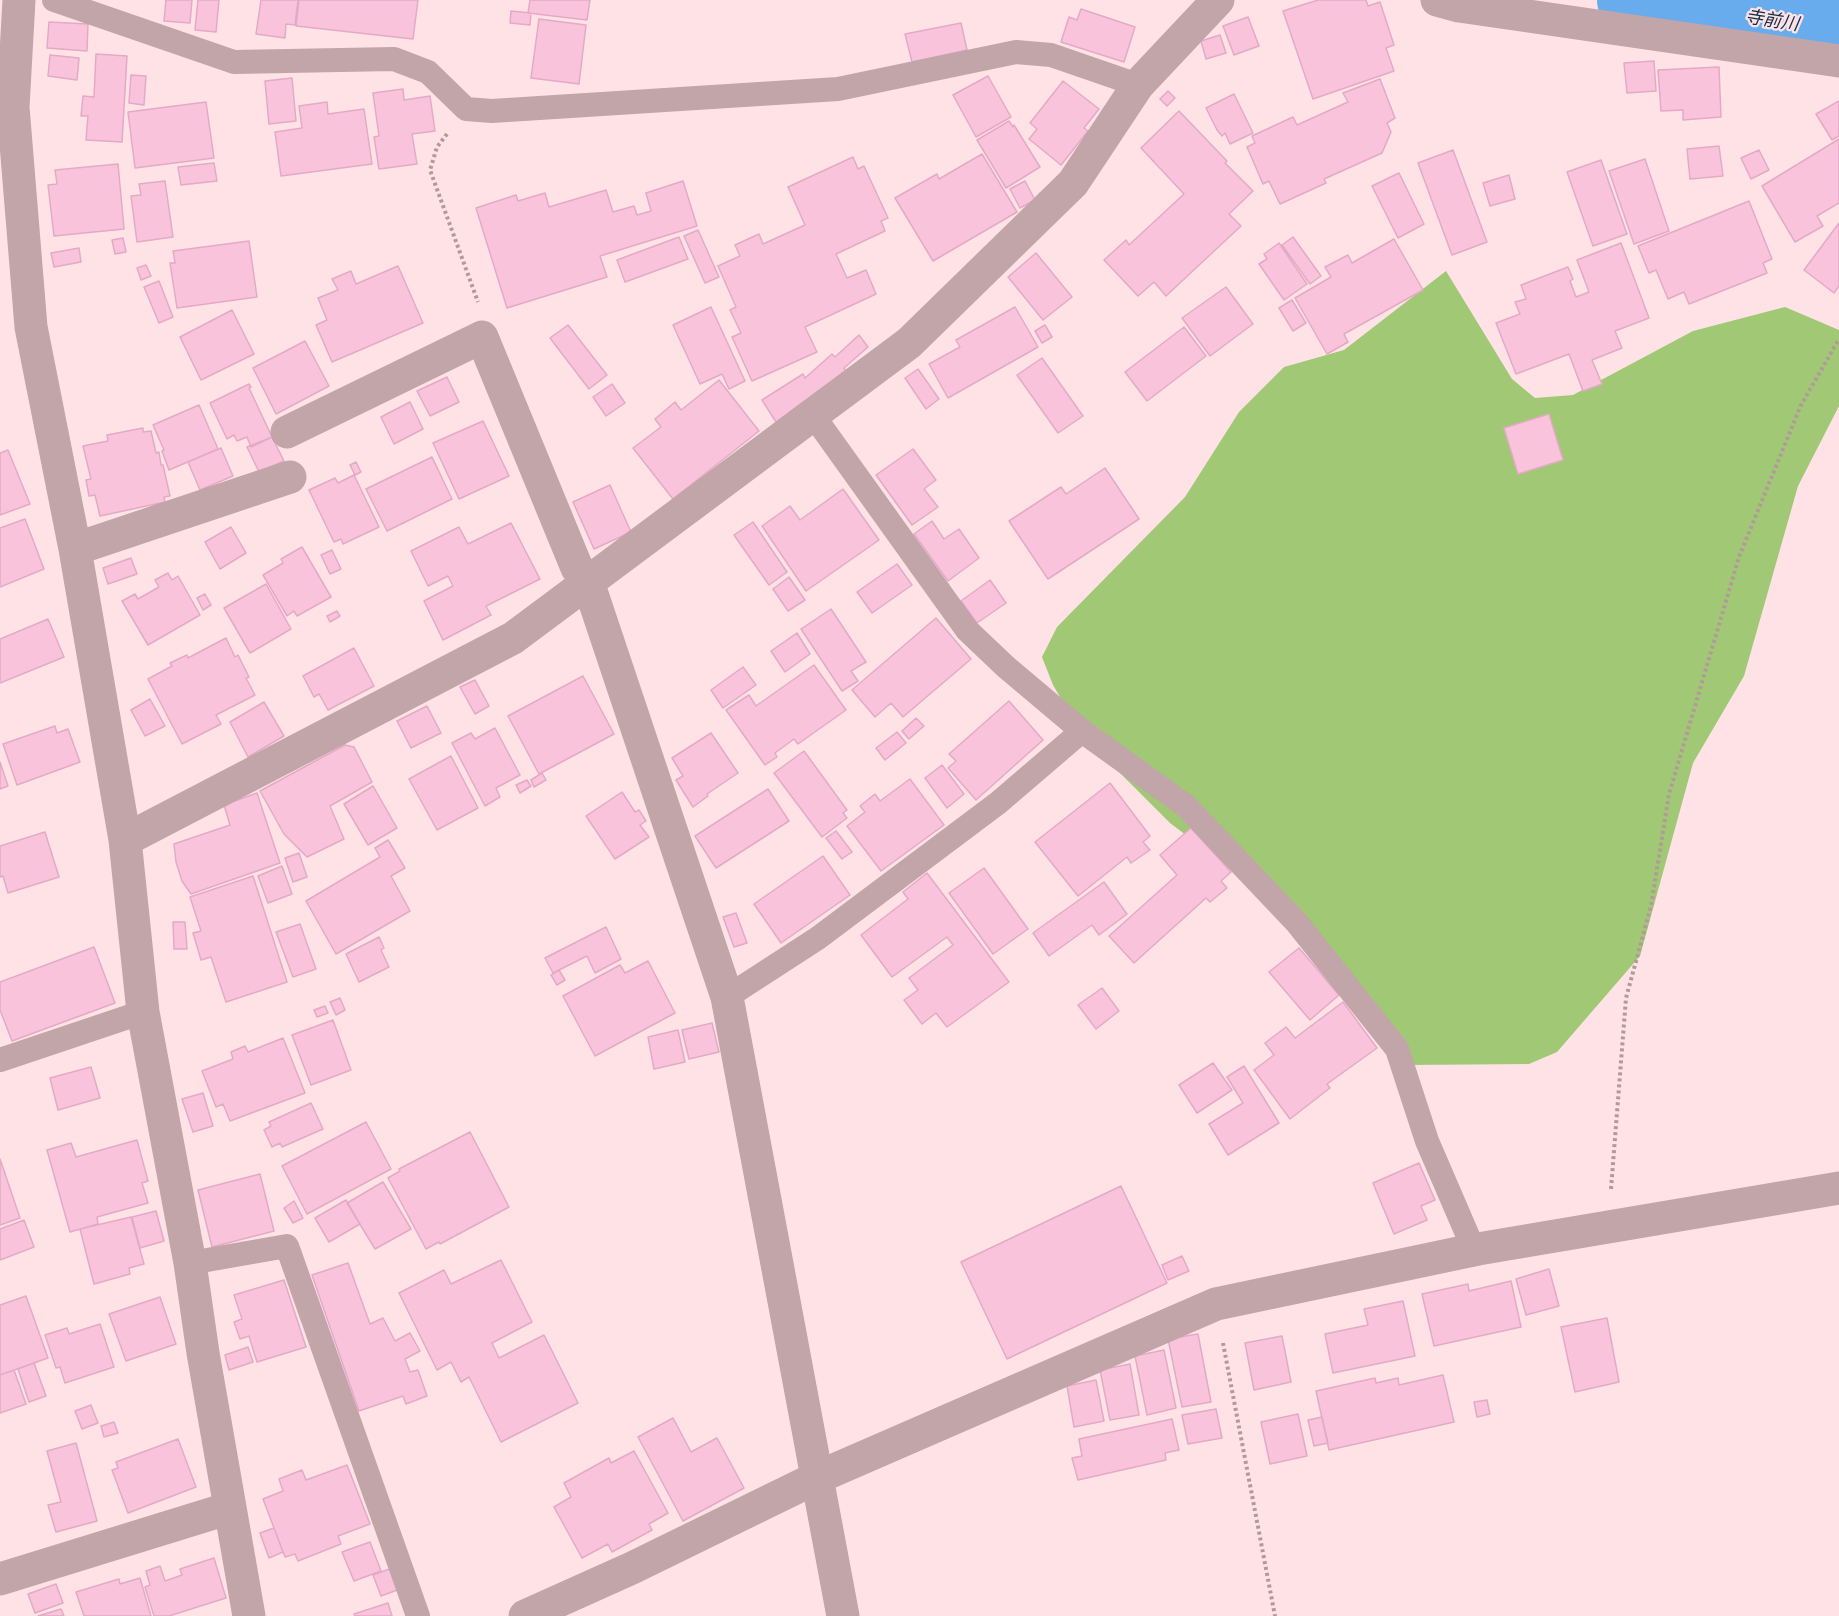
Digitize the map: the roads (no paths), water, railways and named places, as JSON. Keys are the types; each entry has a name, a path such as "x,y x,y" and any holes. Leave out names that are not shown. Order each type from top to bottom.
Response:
{"street":[{"path":"19,0 13,107 31,327 75,549 125,840 142,1012 190,1263 203,1353 249,1616"},
{"path":"125,840 513,638 909,343 1072,183 1138,85 1218,0"},
{"path":"1437,0 1459,6 1839,61"},
{"path":"287,432 482,336 577,568 588,582 727,997 843,1616"},
{"path":"75,549 290,477"},
{"path":"525,1616 632,1568 816,1478 1216,1304 1474,1250 1839,1188"},
{"path":"0,1578 230,1508"}],"lane":[{"path":"54,0 234,62 394,59 428,72 466,109 492,111 838,90 1016,52 1051,54 1138,85"},
{"path":"813,415 967,630 1006,667 1082,731 1186,806 1297,923 1397,1049 1427,1141 1474,1250"},
{"path":"727,997 818,938 989,810 1082,731"},
{"path":"0,1060 142,1012"},
{"path":"190,1263 287,1246 418,1616"}],"waterway":[{"name":"寺前川","path":"1633,0 1839,32"}]}
